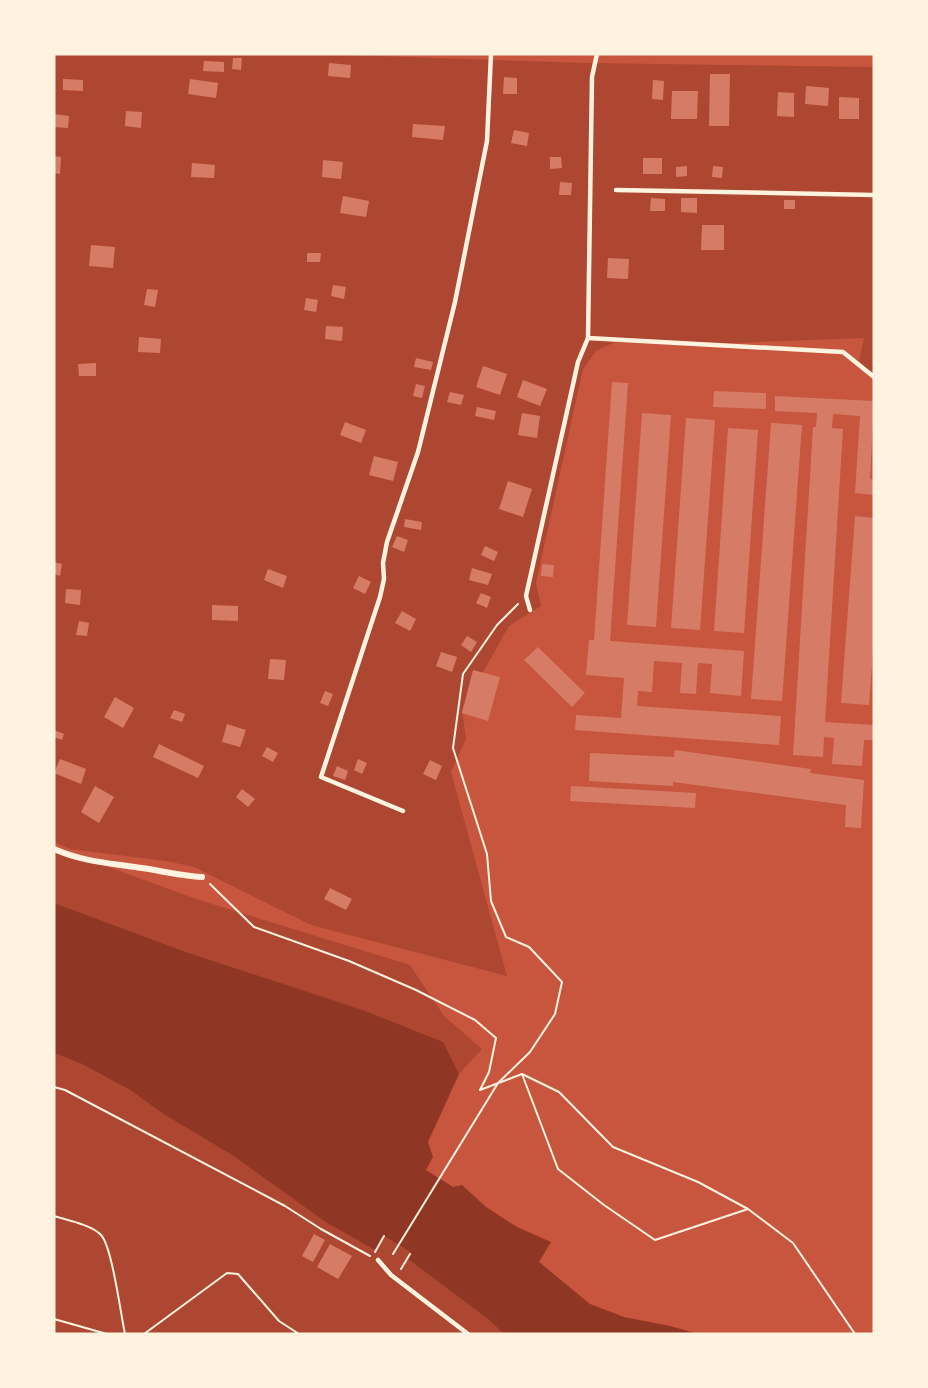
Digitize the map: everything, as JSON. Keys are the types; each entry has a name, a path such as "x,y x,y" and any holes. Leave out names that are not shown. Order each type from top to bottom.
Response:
{"street":[{"path":"54,849 66,855 97,863 202,877"}],"lane":[{"path":"403,811 321,777 380,597 387,542 418,453 454,302 487,141 491,54"},
{"path":"530,610 526,596 578,362 588,338 592,77 597,54"},
{"path":"616,190 874,195"},
{"path":"588,338 843,352 874,377"},
{"path":"378,1260 390,1275 468,1334"}],"path":[{"path":"393,1254 498,1083 530,1052 555,1014 562,982 529,946 506,937 490,901 487,854 453,748 463,674 497,625 526,596"},
{"path":"202,877 254,927 359,965 416,990 475,1020 496,1038 489,1072 480,1090 522,1074 559,1092 613,1147 698,1182 748,1209 794,1243 855,1334"},
{"path":"522,1074 558,1169 603,1205 655,1240 748,1209"},
{"path":"54,1087 65,1090 285,1206 321,1229 378,1260"},
{"path":"54,1216 94,1230 103,1236 112,1263 125,1334"},
{"path":"375,1252 384,1236"},
{"path":"400,1270 410,1254"},
{"path":"144,1334 227,1273 238,1274 279,1321 299,1334"},
{"path":"54,1319 106,1334"}],"shaded area":[{"path":"54,54 318,54 586,63 874,67 874,376 858,365 864,338 732,343 617,341 596,351 583,369 536,583 541,606 509,626 462,709 466,739 451,772 507,976 311,925 194,867 166,861 70,849 54,842"},
{"path":"54,847 196,899 410,965 444,1016 482,1049 459,1074 442,1042 363,1010 186,952 54,903"},
{"path":"54,903 186,952 363,1010 443,1042 459,1074 428,1142 433,1157 426,1170 453,1187 462,1185 486,1207 517,1227 551,1242 539,1262 590,1304 624,1317 699,1334 504,1334 488,1319 408,1259 411,1253 384,1236 375,1250 327,1223 232,1155 165,1115 130,1090 82,1064 54,1053"},
{"path":"54,1053 82,1064 130,1090 165,1115 232,1155 327,1223 375,1250 384,1236 411,1254 408,1259 488,1319 504,1334 54,1334"}],"building":[{"path":"233,58 242,58 241,70 232,69"},
{"path":"204,61 224,62 224,72 203,71"},
{"path":"329,63 351,65 350,78 328,76"},
{"path":"710,74 730,74 729,126 709,126"},
{"path":"504,77 517,78 517,94 503,94"},
{"path":"63,79 83,80 83,91 63,90"},
{"path":"190,79 218,83 216,98 188,94"},
{"path":"653,80 664,81 663,100 652,99"},
{"path":"806,86 829,88 828,106 805,104"},
{"path":"672,91 698,91 697,119 671,119"},
{"path":"778,92 794,93 794,117 777,116"},
{"path":"839,97 859,98 859,119 839,119"},
{"path":"126,111 142,112 141,128 125,126"},
{"path":"54,114 69,116 68,128 54,127"},
{"path":"413,124 445,126 443,140 412,137"},
{"path":"514,130 529,133 527,146 511,143"},
{"path":"54,156 61,157 60,174 54,173"},
{"path":"550,157 561,157 562,168 550,169"},
{"path":"643,158 662,158 662,174 643,174"},
{"path":"323,160 343,162 341,179 322,177"},
{"path":"192,163 215,165 214,178 191,177"},
{"path":"687,166 687,176 676,177 676,167"},
{"path":"713,166 723,167 722,178 712,177"},
{"path":"560,182 572,183 571,195 559,195"},
{"path":"343,196 369,201 366,217 340,213"},
{"path":"651,198 665,199 665,211 650,211"},
{"path":"681,198 697,198 697,213 681,212"},
{"path":"784,200 795,200 795,209 784,209"},
{"path":"702,225 724,225 724,250 701,250"},
{"path":"91,245 115,247 113,268 89,266"},
{"path":"307,253 321,253 320,262 307,262"},
{"path":"608,258 629,259 628,279 607,278"},
{"path":"333,285 346,287 344,299 331,296"},
{"path":"147,289 158,290 155,307 144,305"},
{"path":"306,298 318,300 316,312 304,310"},
{"path":"326,326 343,327 342,341 325,339"},
{"path":"139,337 161,339 160,353 138,352"},
{"path":"416,358 433,362 431,370 414,367"},
{"path":"96,363 96,376 79,376 78,364"},
{"path":"483,366 507,374 500,395 476,387"},
{"path":"523,380 547,389 540,406 517,397"},
{"path":"612,382 628,383 610,641 744,651 741,696 710,693 712,664 698,663 696,694 680,693 682,663 654,661 652,692 638,691 637,706 781,716 779,745 575,730 576,715 621,718 624,678 586,675 589,640 594,640"},
{"path":"416,384 425,386 422,398 413,396"},
{"path":"714,391 766,393 766,409 713,407"},
{"path":"450,392 464,395 461,405 447,402"},
{"path":"775,396 874,401 870,479 874,480 874,495 855,493 860,416 833,414 832,428 843,429 825,722 874,725 874,740 864,740 862,766 832,764 834,738 824,737 823,757 793,755 813,427 816,427 817,413 775,411"},
{"path":"477,407 496,411 494,420 475,416"},
{"path":"522,413 540,416 537,438 518,435"},
{"path":"642,413 671,415 656,627 627,625"},
{"path":"686,418 715,420 700,630 671,628"},
{"path":"345,422 366,430 361,443 340,435"},
{"path":"771,423 802,425 782,701 751,699"},
{"path":"728,428 758,430 744,633 714,631"},
{"path":"374,456 398,462 393,481 369,475"},
{"path":"508,481 532,489 523,517 499,509"},
{"path":"855,516 874,518 874,638 869,705 841,703"},
{"path":"405,519 422,522 421,530 404,527"},
{"path":"397,536 408,540 404,552 392,547"},
{"path":"485,546 498,552 494,561 481,555"},
{"path":"54,562 62,564 60,576 54,574"},
{"path":"542,564 554,565 553,577 541,576"},
{"path":"472,568 492,574 488,585 469,580"},
{"path":"268,569 287,576 283,588 264,580"},
{"path":"359,576 371,582 365,594 353,588"},
{"path":"66,589 81,590 80,605 65,603"},
{"path":"481,593 491,597 487,608 476,603"},
{"path":"212,605 238,606 238,621 212,620"},
{"path":"402,611 416,619 410,631 395,623"},
{"path":"79,621 89,623 87,636 76,635"},
{"path":"467,636 477,642 471,652 461,645"},
{"path":"538,647 585,693 572,707 524,660"},
{"path":"441,652 457,657 452,672 436,666"},
{"path":"270,659 286,660 284,680 268,679"},
{"path":"473,670 500,677 488,721 462,713"},
{"path":"325,691 333,694 328,706 320,703"},
{"path":"115,697 134,708 123,728 104,717"},
{"path":"174,710 185,714 182,722 170,718"},
{"path":"227,724 246,730 240,747 222,742"},
{"path":"54,730 64,734 62,740 54,737"},
{"path":"159,744 204,766 198,778 153,757"},
{"path":"267,747 278,753 273,762 262,756"},
{"path":"675,750 811,769 810,773 864,780 861,828 845,827 846,805 673,782 673,786 589,781 590,753 674,757"},
{"path":"60,759 86,769 81,784 54,773"},
{"path":"358,759 367,763 362,774 354,770"},
{"path":"430,760 442,766 436,780 423,774"},
{"path":"337,766 348,771 345,780 333,776"},
{"path":"95,786 114,797 99,823 81,812"},
{"path":"571,786 696,793 695,808 570,801"},
{"path":"242,789 255,799 248,807 236,797"},
{"path":"330,888 352,899 346,910 324,899"},
{"path":"314,1234 325,1240 313,1262 302,1256"},
{"path":"330,1244 352,1256 338,1279 317,1267"}]}
